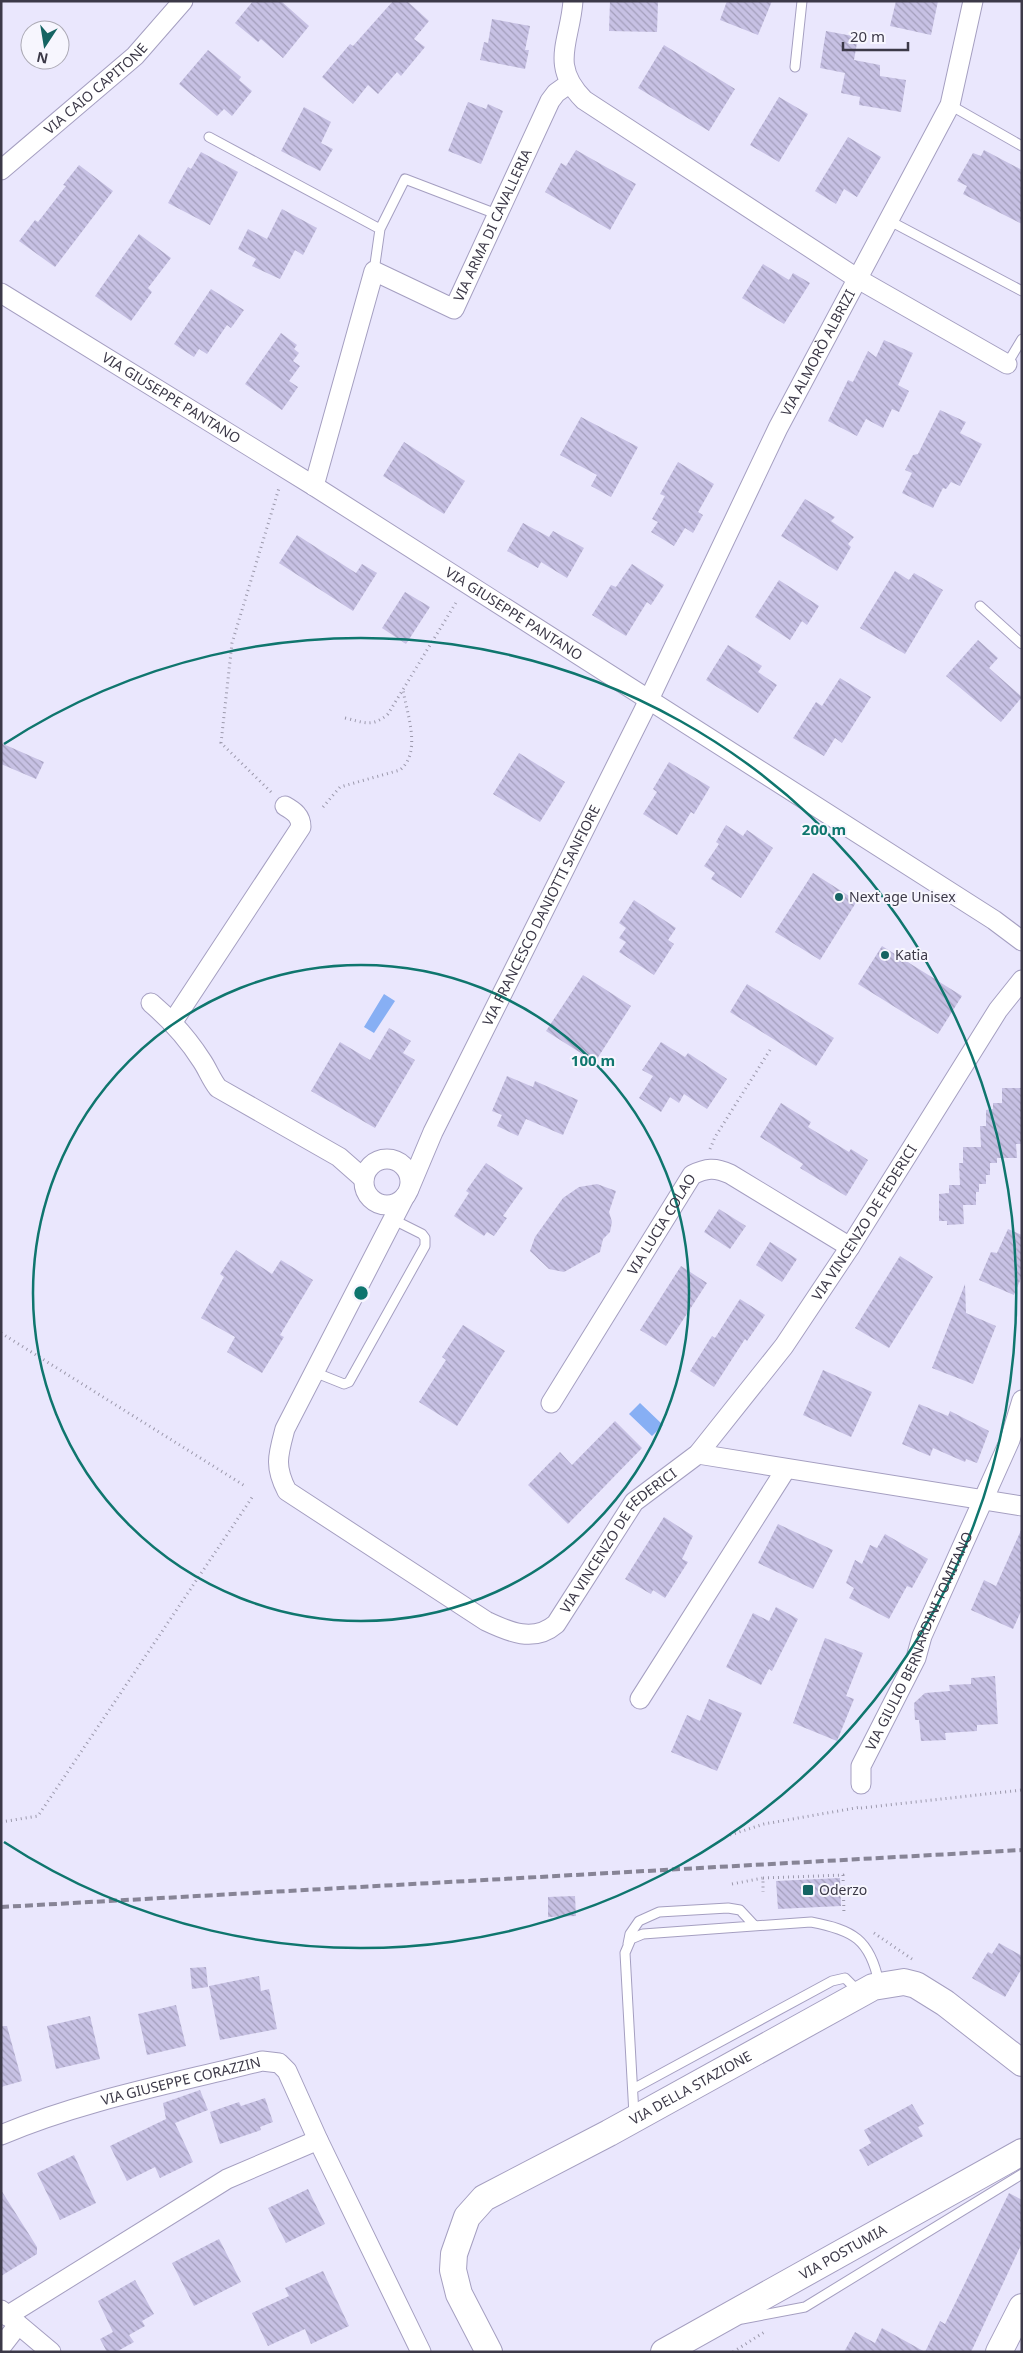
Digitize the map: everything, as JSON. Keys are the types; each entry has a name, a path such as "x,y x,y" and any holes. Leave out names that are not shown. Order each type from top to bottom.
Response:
{"street":[{"name":"VIA CAIO CAPITONE","path":"1,170 135,56 183,1"},
{"path":"573,1 572,22 563,54 564,68 570,83 584,100 858,280 1007,364"},
{"name":"VIA ALMORÒ ALBRIZI","path":"649,699 778,428 950,105 973,1"},
{"name":"VIA ARMA DI CAVALLERIA","path":"374,271 454,309 550,101 556,93 570,83"},
{"path":"314,486 374,271"},
{"name":"VIA GIUSEPPE PANTANO","path":"1,293 314,486 968,903 1022,941"},
{"name":"VIA FRANCESCO DANIOTTI SANFIORE","path":"407,1192 433,1132 649,699"},
{"path":"172,1023 300,827 301,820 296,813 286,806"},
{"name":"VIA VINCENZO DE FEDERICI","path":"407,1192 285,1429 277,1463 279,1476 287,1491 486,1622 507,1631 522,1634 534,1635 548,1631 556,1624 634,1502 698,1454 784,1346 850,1247 998,1010 1022,980"},
{"path":"151,1003 172,1023 203,1062 218,1088 339,1157 364,1179"},
{"name":"VIA FRANCESCO DANIOTTI SANFIORE","path":"385,1161 409,1155 421,1147 433,1132"},
{"path":"339,1157 362,1163 385,1161 405,1168 409,1174 407,1192 393,1204 378,1204 367,1194 364,1179 366,1172 385,1161"},
{"name":"VIA LUCIA COLAO","path":"551,1403 692,1175 716,1167 850,1247"},
{"name":"VIA VINCENZO DE FEDERICI","path":"378,1204 385,1224 381,1241"},
{"name":"VIA GIULIO BERNARDINI TOMITANO","path":"861,1784 861,1766 916,1658 922,1636 1010,1440 1022,1400"},
{"path":"698,1454 786,1470 1022,1506"},
{"path":"640,1699 786,1470"},
{"name":"VIA DELLA STAZIONE","path":"483,2346 459,2294 453,2270 454,2254 467,2217 484,2198 635,2119 869,1991 904,1982 916,1985 930,1992 1022,2063"},
{"name":"VIA GIUSEPPE CORAZZIN","path":"1,2135 25,2125 81,2108 262,2061 279,2063 287,2071 318,2140 421,2352"},
{"path":"1,2347 9,2317 227,2179 318,2140"},
{"name":"VIA POSTUMIA","path":"664,2352 1022,2152"},
{"path":"999,2352 1022,2307"},
{"path":"9,2317 51,2352"}],"lane":[{"path":"794,67 802,1"},
{"path":"950,105 1022,146"},
{"path":"209,137 380,229"},
{"path":"374,271 380,229 405,178 498,215"},
{"path":"888,220 1022,291"},
{"path":"1007,364 1022,339"},
{"path":"980,606 1022,644"},
{"path":"314,1372 344,1384 349,1382 425,1246 425,1238 422,1234 394,1220"},
{"path":"635,2119 625,1953 630,1934 639,1921 659,1912 728,1908 740,1910 754,1925"},
{"path":"625,1953 632,1940 643,1934 811,1922 838,1927 859,1938 875,1961 869,1991 852,1985 845,1978 832,1981 633,2089"},
{"path":"712,2324 805,2307 1022,2174"}],"path":[{"path":"285,468 232,643 220,744 286,806"},
{"path":"344,718 370,723 378,722 388,714 468,584"},
{"path":"323,807 340,787 400,770 407,764 411,754 411,742 403,689"},
{"path":"701,1171 715,1137 770,1050"},
{"path":"1,1333 246,1486"},
{"path":"1,1822 38,1816 253,1496"},
{"path":"861,1784 861,1808"},
{"path":"730,1835 764,1824 861,1808 1022,1790"},
{"path":"732,1884 763,1878 842,1875 844,1917"},
{"path":"763,1878 763,1892"}],"water":[{"path":"384,994 395,1001 374,1033 364,1027"},
{"path":"640,1403 663,1425 652,1436 629,1414"}],"building":[{"path":"253,1 281,1 309,26 283,58 261,39 258,42 235,23"},
{"path":"393,1 407,1 429,21 414,39 425,47 401,76 397,72 378,94 368,85 353,104 322,77 350,44 353,46"},
{"path":"610,1 658,1 657,32 609,31"},
{"path":"727,1 772,1 758,35 720,20"},
{"path":"896,1 938,1 931,35 890,26"},
{"path":"492,19 530,26 525,50 529,50 525,69 480,60 484,42 488,43"},
{"path":"826,31 858,37 854,60 880,65 880,76 906,80 901,112 859,105 860,97 841,93 845,73 820,68"},
{"path":"664,45 735,89 709,131 638,88"},
{"path":"208,50 241,77 239,80 252,91 232,116 224,109 217,116 179,84"},
{"path":"779,97 808,114 779,162 750,145"},
{"path":"468,102 486,109 488,104 503,111 481,164 448,151"},
{"path":"304,107 331,122 321,143 333,149 320,171 281,151"},
{"path":"848,137 881,157 857,197 844,189 836,204 815,191"},
{"path":"576,150 636,184 610,230 545,192 561,163 566,166"},
{"path":"984,150 1022,170 1022,224 963,194 967,186 957,181 973,153 981,156"},
{"path":"201,152 238,172 210,225 168,203 188,167 191,169"},
{"path":"79,165 113,191 55,267 19,241 35,220 38,222 66,186 63,185"},
{"path":"282,209 317,228 303,255 295,250 280,279 252,266 256,259 238,249 248,229 267,239"},
{"path":"139,234 171,258 148,288 152,292 131,321 95,296"},
{"path":"763,264 789,280 793,273 810,283 784,324 742,298"},
{"path":"211,289 244,310 231,328 227,325 207,354 199,349 194,357 174,344"},
{"path":"281,333 297,345 294,349 299,353 293,361 300,366 289,381 298,387 282,410 245,384"},
{"path":"884,340 913,353 898,385 909,391 899,412 892,409 883,428 866,419 857,436 828,421 848,380 853,382 868,351 876,357"},
{"path":"940,410 966,422 960,433 982,444 960,486 951,482 946,489 943,488 933,508 902,493 912,473 905,470 913,455 918,454"},
{"path":"581,417 638,447 611,497 591,486 597,475 560,455"},
{"path":"404,442 465,481 444,514 383,476"},
{"path":"678,462 714,484 698,512 703,515 693,533 685,528 674,546 651,532 658,522 652,519 665,496 660,494"},
{"path":"805,499 835,517 831,521 854,537 848,544 851,547 837,571 781,536"},
{"path":"523,523 549,537 553,531 584,548 567,578 541,562 538,568 507,551"},
{"path":"297,535 356,573 362,564 377,573 353,611 279,563"},
{"path":"632,564 664,585 651,605 647,602 626,636 592,615 611,585 616,587"},
{"path":"895,571 909,580 914,573 943,590 905,654 860,628"},
{"path":"779,580 819,606 807,625 802,621 790,640 755,617"},
{"path":"405,592 430,607 406,644 382,628"},
{"path":"978,640 998,658 989,668 1022,697 1001,722 946,676"},
{"path":"728,645 762,666 758,672 777,685 758,713 706,680"},
{"path":"840,678 871,697 842,743 835,738 824,756 793,738 816,702 822,706"},
{"path":"1,743 44,762 36,779 1,764"},
{"path":"519,753 565,782 540,822 493,794"},
{"path":"669,762 710,787 694,814 691,812 677,835 643,814 657,792 653,789"},
{"path":"726,825 743,836 747,830 773,848 741,898 711,879 715,873 704,866 719,844 716,842"},
{"path":"813,873 857,901 820,960 775,932"},
{"path":"634,900 676,928 668,940 674,944 654,975 619,952 626,942 619,938 626,928 619,923"},
{"path":"882,946 962,996 938,1034 858,984"},
{"path":"583,975 631,1006 595,1062 546,1031"},
{"path":"747,984 834,1038 816,1066 730,1012"},
{"path":"389,1028 411,1041 403,1053 415,1060 375,1128 311,1091 340,1042 370,1060"},
{"path":"661,1042 685,1057 688,1053 727,1079 707,1109 684,1094 679,1103 670,1097 661,1112 639,1098 653,1076 642,1070"},
{"path":"507,1076 533,1087 535,1081 578,1100 563,1135 526,1119 518,1136 497,1126 502,1115 492,1111"},
{"path":"1002,1088 1022,1088 1022,1144 1016,1144 1017,1158 997,1158 997,1163 990,1163 990,1175 986,1175 986,1184 979,1184 979,1192 976,1192 976,1205 963,1205 964,1224 947,1225 947,1221 939,1221 939,1194 949,1193 949,1185 960,1185 959,1163 963,1163 963,1147 981,1147 980,1126 986,1126 986,1110 993,1109 993,1103 1002,1103"},
{"path":"781,1103 811,1122 808,1127 849,1152 851,1149 868,1160 846,1196 800,1168 803,1164 760,1137"},
{"path":"486,1163 523,1188 503,1216 507,1218 494,1236 487,1232 484,1236 454,1216 469,1193 466,1191"},
{"path":"597,1184 616,1191 609,1212 612,1222 610,1232 603,1239 600,1252 564,1272 549,1269 530,1251 535,1237 563,1198 579,1187"},
{"path":"719,1209 746,1226 730,1249 704,1232"},
{"path":"1008,1229 1022,1235 1022,1276 1014,1295 979,1280 991,1252 997,1253"},
{"path":"770,1242 797,1259 782,1282 756,1265"},
{"path":"236,1250 272,1274 281,1260 313,1280 280,1335 284,1337 262,1373 227,1352 235,1337 201,1318 224,1277 220,1274"},
{"path":"900,1256 933,1277 889,1348 855,1328"},
{"path":"681,1266 707,1283 666,1346 640,1330"},
{"path":"965,1284 966,1313 996,1326 973,1384 932,1368"},
{"path":"740,1299 765,1315 747,1341 745,1339 714,1387 690,1371 712,1336 715,1338"},
{"path":"463,1325 505,1351 457,1426 419,1402 446,1360 442,1357"},
{"path":"823,1370 872,1392 851,1437 803,1415"},
{"path":"919,1404 948,1416 950,1411 989,1431 977,1463 966,1459 965,1462 933,1448 930,1456 902,1444"},
{"path":"615,1421 642,1448 568,1524 528,1485 560,1452 572,1465"},
{"path":"664,1517 693,1536 682,1559 688,1562 665,1598 653,1590 651,1594 625,1579"},
{"path":"778,1524 833,1550 813,1589 758,1563"},
{"path":"1022,1528 1022,1609 1013,1629 971,1610 984,1580 996,1586"},
{"path":"885,1534 928,1559 912,1588 907,1586 889,1619 849,1598 854,1588 846,1583 855,1560 862,1564 870,1545 877,1548"},
{"path":"776,1607 798,1619 772,1671 769,1669 761,1685 726,1667 753,1613 769,1621"},
{"path":"825,1638 863,1653 846,1696 854,1699 837,1741 793,1723"},
{"path":"995,1676 998,1724 977,1725 977,1731 945,1733 946,1740 921,1741 919,1720 915,1720 914,1703 925,1693 950,1691 949,1685 971,1684 971,1678"},
{"path":"709,1699 742,1713 717,1771 671,1752 687,1715 700,1721"},
{"path":"840,1878 841,1906 778,1909 776,1881"},
{"path":"575,1896 576,1916 548,1917 548,1897"},
{"path":"999,1943 1022,1956 1022,1968 1005,1997 972,1978 988,1952 992,1954"},
{"path":"206,1967 208,1987 192,1989 190,1968"},
{"path":"259,1976 261,1991 269,1989 277,2029 220,2040 209,1986"},
{"path":"176,2005 186,2046 147,2055 138,2014"},
{"path":"90,2016 100,2059 56,2069 47,2026"},
{"path":"1,2026 7,2026 22,2081 1,2087"},
{"path":"200,2090 208,2110 175,2123 193,2162 160,2178 155,2167 127,2181 110,2146 166,2119 163,2103"},
{"path":"265,2098 273,2122 260,2127 261,2130 220,2144 210,2112 239,2102 241,2106"},
{"path":"912,2104 924,2124 918,2127 923,2136 868,2166 859,2150 871,2143 864,2130"},
{"path":"74,2155 96,2203 60,2220 37,2173"},
{"path":"308,2189 325,2224 286,2243 268,2208"},
{"path":"1,2190 37,2247 37,2254 1,2276"},
{"path":"1009,2193 1022,2200 1022,2243 971,2352 925,2352 940,2321 945,2324"},
{"path":"219,2239 241,2282 194,2306 172,2263"},
{"path":"323,2271 349,2326 311,2344 305,2329 268,2346 252,2313 289,2296 285,2288"},
{"path":"135,2280 154,2314 142,2321 145,2326 129,2335 134,2342 116,2352 107,2352 100,2339 113,2332 98,2301"},
{"path":"882,2328 925,2352 844,2352 855,2332 875,2343"}],"railway":[{"path":"1,1907 1022,1850"}],"place":[{"name":"Next age Unisex","path":"839,897"},
{"name":"Katia","path":"885,955"},
{"name":"Oderzo","path":"808,1890"}]}
